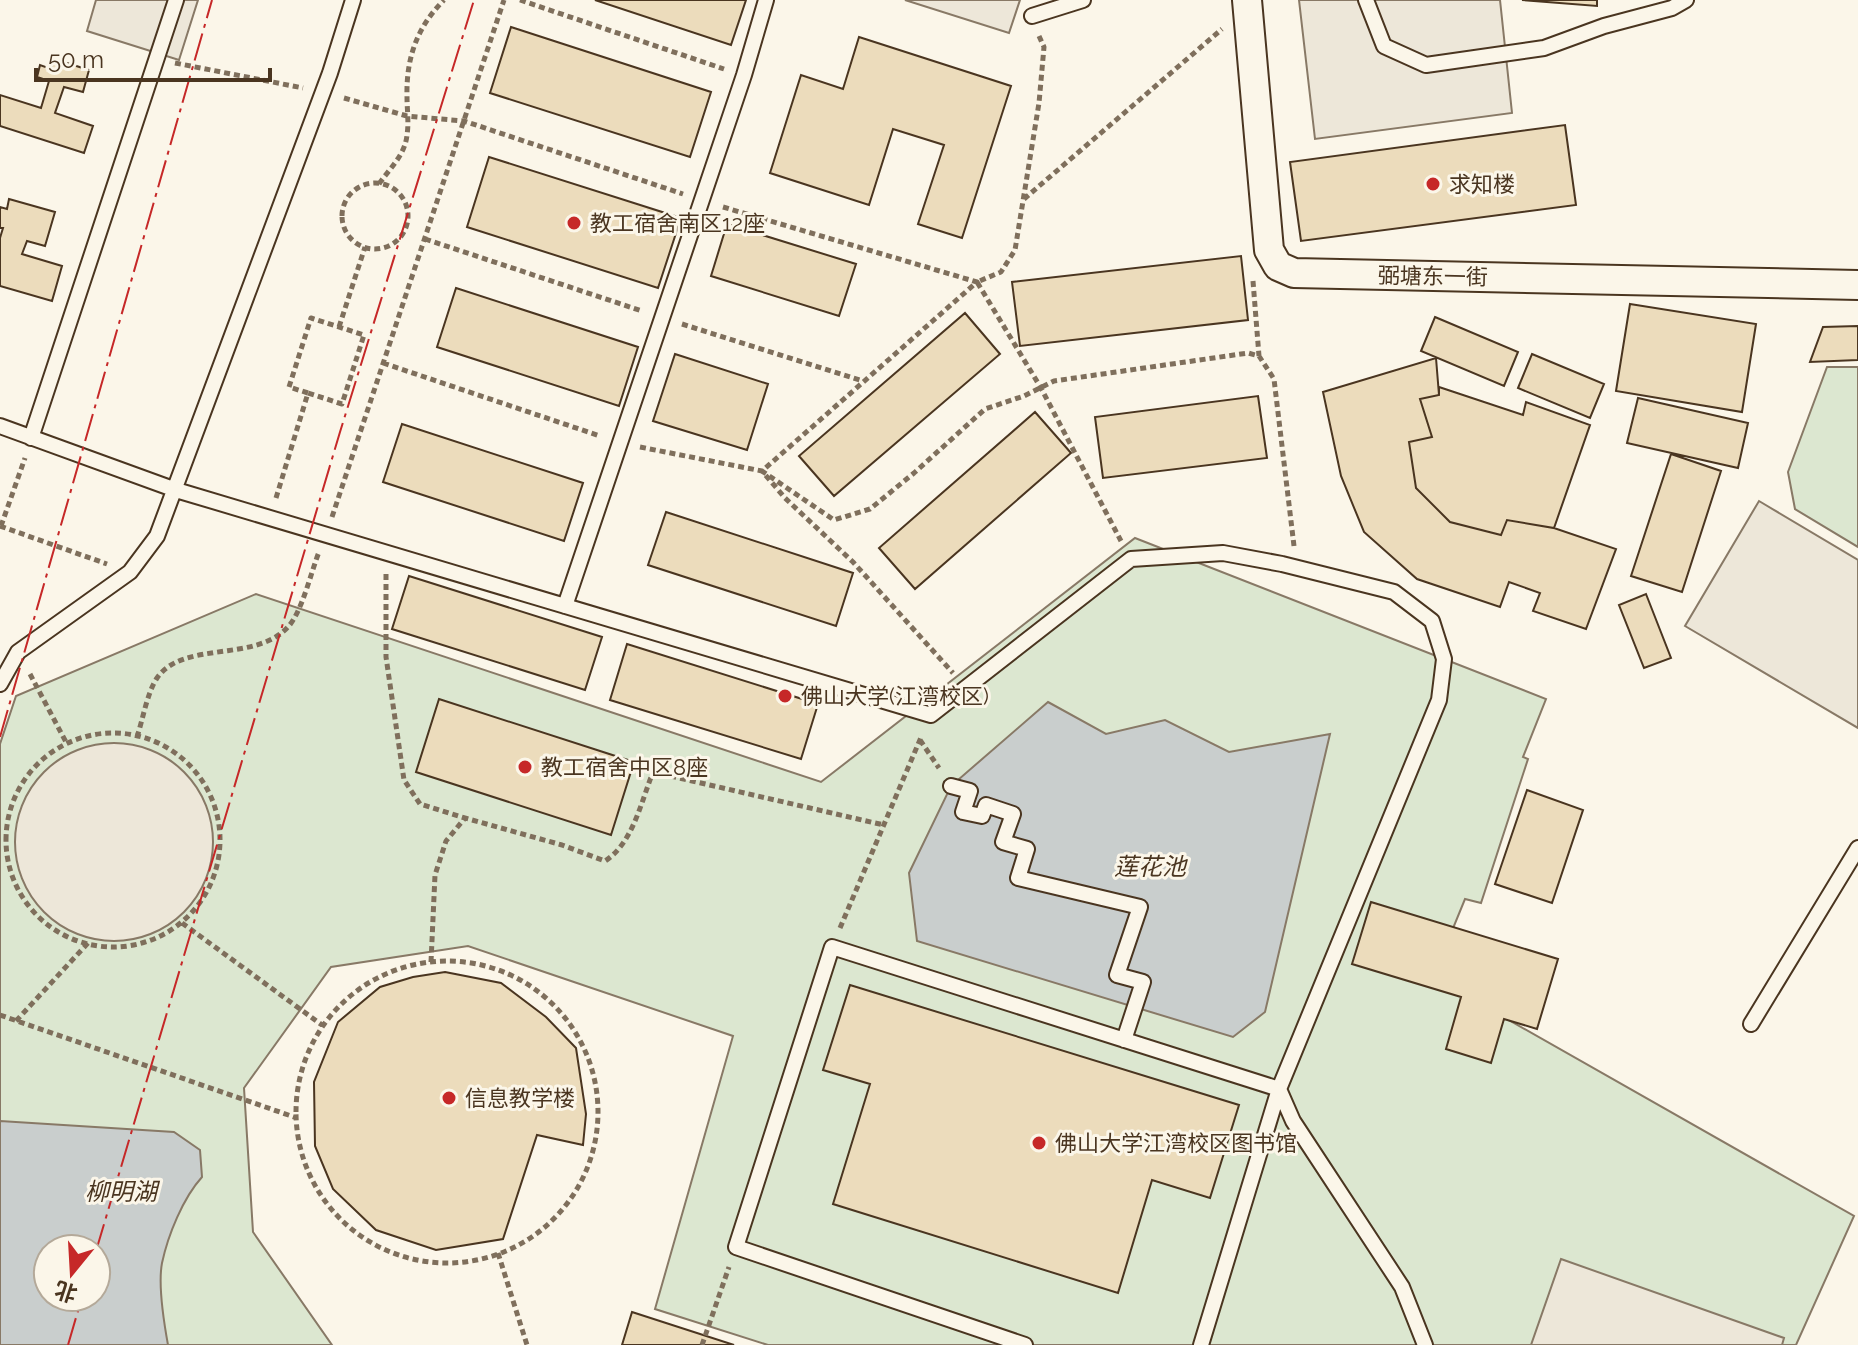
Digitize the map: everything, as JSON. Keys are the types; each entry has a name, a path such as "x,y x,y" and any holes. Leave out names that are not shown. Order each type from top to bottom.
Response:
{"street":[{"name":"弼塘东一街","path":"1239,10 1269,250 1278,266 1294,273 1858,285"}],"lane":[{"path":"31,438 176,0"},
{"path":"0,684 18,652 130,572 157,536 330,73 353,0"},
{"path":"565,606 744,75 766,0"},
{"path":"1032,16 1083,0"},
{"path":"1366,0 1384,46 1426,65 1544,48 1604,26 1672,8 1686,0"},
{"path":"0,426 176,490 931,715 1131,559 1223,553 1296,567 1394,592 1432,621 1444,659 1439,700 1279,1089 1201,1345"},
{"path":"951,786 970,791 963,812 982,816 986,805 1013,814 1003,842 1027,849 1018,878 1140,907 1117,975 1143,982 1124,1040"},
{"path":"1751,1024 1858,848"},
{"path":"1025,1345 736,1247 832,947 1279,1089 1293,1121 1402,1287 1425,1345"}],"path":[{"path":"379,184 403,150 407,135 407,91 413,48 425,21 444,0"},
{"path":"137,737 155,681 164,670 187,659 254,647 272,639 288,626 326,534 504,0"},
{"path":"520,0 744,75"},
{"path":"1024,199 1239,10"},
{"path":"762,471 977,282 1001,272 1009,262 1015,250 1039,103 1044,47 1032,16"},
{"path":"464,121 702,201 977,282 1041,388 1131,559"},
{"path":"379,184 399,193 408,213 408,223 403,233 387,247 365,247 348,235 344,225 345,204 358,188 379,184"},
{"path":"339,327 365,247"},
{"path":"1253,280 1259,356 1274,379 1296,567"},
{"path":"311,318 364,335 342,404 308,393 289,387 311,318"},
{"path":"383,363 620,443 762,471 834,520 870,509 985,409 1054,381 1248,353 1259,356"},
{"path":"270,518 308,393"},
{"path":"31,438 1,526 130,572"},
{"path":"762,471 785,498 853,562 967,688"},
{"path":"387,552 386,657 404,780 420,804 562,845 605,861 619,852 653,772 884,825"},
{"path":"18,652 67,744"},
{"path":"832,947 931,715"},
{"path":"119,733 137,737 154,741 186,760 208,790 220,824 219,861 206,895 182,923 156,939 127,946 88,943 67,936 41,919 22,896 10,868 6,837 11,807 24,780 49,753 82,737 119,733"},
{"path":"920,740 951,786"},
{"path":"431,962 435,875 446,841 465,818"},
{"path":"182,923 322,1025"},
{"path":"16,1021 88,943"},
{"path":"443,960 495,967 541,992 577,1030 596,1079 599,1131 583,1181 552,1222 508,1251 457,1263 419,1260 384,1249 352,1229 326,1201 307,1169 297,1132 296,1095 305,1059 322,1025 347,997 392,970 431,962 443,960"},
{"path":"0,1015 297,1118"},
{"path":"702,1345 736,1247"},
{"path":"498,1253 527,1345"}],"green space":[{"path":"1827,367 1858,367 1858,547 1795,509 1788,472"},
{"path":"1135,538 1546,699 1523,757 1528,759 1481,903 1465,899 1433,977 1854,1216 1796,1345 768,1345 655,1309 733,1036 468,946 331,967 244,1088 253,1232 332,1345 0,1345 0,744 16,696 256,594 821,782"}],"shaded area":[{"path":"96,0 198,0 179,60 87,31"},
{"path":"905,0 1020,0 1009,33"},
{"path":"1299,0 1500,0 1512,113 1315,139"},
{"path":"1759,501 1858,560 1858,728 1685,626"},
{"path":"114,743 152,751 184,772 205,804 213,842 205,880 184,912 152,933 114,941 76,933 44,912 23,880 15,842 23,804 44,772 76,751"},
{"path":"1561,1259 1784,1338 1782,1345 1531,1345"}],"water":[{"name":"莲花池","path":"1048,702 1106,734 1165,720 1229,752 1330,734 1265,1012 1233,1037 917,941 909,873 951,786"},
{"name":"柳明湖","path":"0,1121 174,1132 200,1150 202,1177 177,1217 162,1263 161,1292 168,1345 0,1345"}],"building":[{"path":"595,0 746,0 731,45"},
{"path":"1522,0 1597,0 1597,6"},
{"path":"511,27 711,92 690,157 490,93"},
{"path":"859,37 1011,86 962,238 918,224 944,145 893,129 869,205 770,173 801,75 843,89"},
{"path":"54,59 89,70 83,92 64,87 55,113 93,126 84,153 0,126 0,95 41,108 49,81 37,77 40,65 51,69"},
{"name":"求知楼","path":"1565,125 1576,205 1301,241 1290,162"},
{"name":"教工宿舍南区12座","path":"489,157 681,218 658,288 467,227"},
{"path":"9,199 55,212 45,246 27,241 22,254 62,266 52,301 0,286 0,238 3,228 0,228 0,207 7,209"},
{"path":"727,224 856,264 839,316 711,276"},
{"path":"1241,256 1248,320 1020,346 1012,282"},
{"path":"456,288 638,347 619,406 437,347"},
{"path":"1630,304 1756,324 1742,412 1616,391"},
{"path":"965,313 1000,354 834,496 799,456"},
{"path":"1435,317 1518,352 1504,386 1421,351"},
{"path":"1858,326 1858,360 1810,362 1823,327"},
{"path":"675,354 768,384 747,450 653,421"},
{"path":"1532,354 1604,384 1590,418 1518,388"},
{"path":"1436,358 1439,395 1420,399 1432,437 1409,442 1416,488 1450,522 1501,535 1507,520 1554,528 1616,549 1586,629 1533,611 1540,593 1509,582 1500,607 1417,579 1364,532 1341,476 1323,392"},
{"path":"1439,387 1523,415 1526,402 1590,425 1554,528 1507,520 1501,535 1450,522 1416,488 1409,442 1432,437 1420,399 1439,395"},
{"path":"1258,396 1267,458 1103,478 1095,417"},
{"path":"1638,398 1748,423 1738,468 1627,443"},
{"path":"1035,412 1071,453 915,589 879,548"},
{"path":"402,424 583,483 564,541 383,482"},
{"path":"1671,454 1721,471 1682,592 1631,576"},
{"path":"666,512 853,573 836,626 648,565"},
{"path":"409,576 602,637 585,690 392,629"},
{"path":"1646,594 1671,658 1644,668 1619,605"},
{"path":"627,644 818,704 801,759 610,700"},
{"name":"教工宿舍中区8座","path":"439,699 634,762 611,835 416,772"},
{"path":"1527,790 1583,810 1552,903 1495,884"},
{"path":"1371,902 1558,959 1537,1029 1504,1019 1491,1063 1446,1049 1461,997 1352,964"},
{"name":"信息教学楼","path":"445,972 501,983 546,1017 576,1048 586,1114 583,1145 537,1135 503,1239 436,1250 376,1230 333,1189 315,1146 314,1082 338,1022 380,987"},
{"name":"佛山大学江湾校区图书馆","path":"850,985 1239,1105 1210,1198 1152,1180 1118,1293 833,1204 870,1084 823,1070"},
{"path":"632,1312 734,1345 622,1345"}],"power":[{"path":"0,737 212,0"},
{"path":"101,1233 340,432 474,0"},
{"path":"68,1345 77,1313"}],"place":[{"name":"求知楼","path":"1433,184"},
{"name":"教工宿舍南区12座","path":"574,223"},
{"name":"佛山大学(江湾校区)","path":"785,696"},
{"name":"教工宿舍中区8座","path":"525,767"},
{"name":"信息教学楼","path":"449,1098"},
{"name":"佛山大学江湾校区图书馆","path":"1039,1143"}]}
